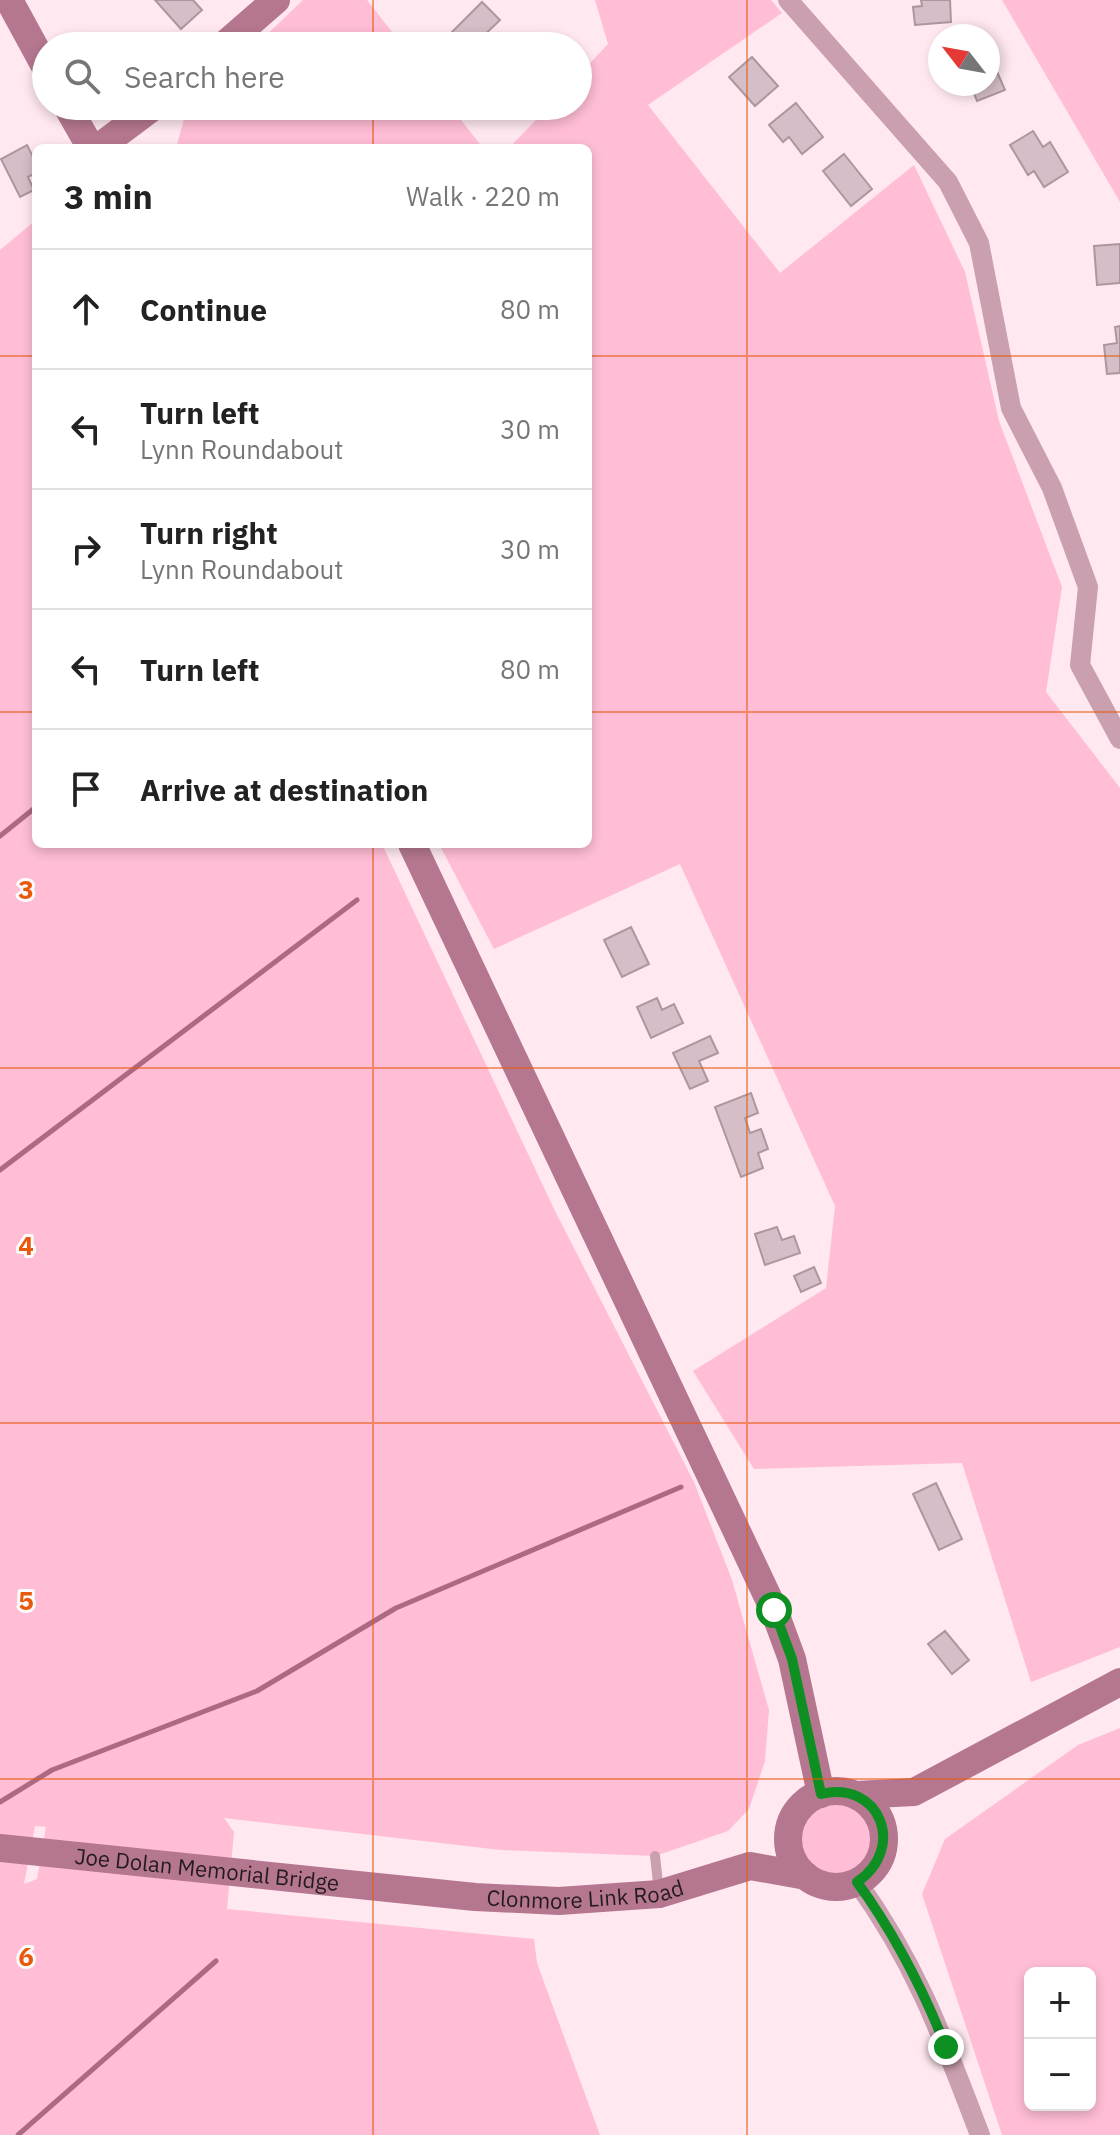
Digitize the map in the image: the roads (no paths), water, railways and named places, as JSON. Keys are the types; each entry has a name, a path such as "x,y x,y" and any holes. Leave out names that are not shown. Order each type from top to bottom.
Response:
{"main road":[{"path":"9,0 32,42"},
{"path":"239,32 276,0"},
{"path":"75,120 89,144"},
{"path":"103,144 135,120"},
{"path":"414,848 774,1610 792,1659 821,1794"},
{"path":"914,1792 884,1837 877,1863 857,1882 830,1887 806,1876 790,1853 791,1824 808,1800 832,1791 856,1795 914,1792 1120,1682"},
{"path":"856,1795 875,1811 884,1837"},
{"name":"Clonmore Link Road","path":"750,1866 791,1824"},
{"name":"Joe Dolan Memorial Bridge","path":"0,1848 416,1889"},
{"name":"Clonmore Link Road","path":"416,1889 559,1901 659,1894 750,1866 806,1876"}],"street":[{"path":"788,0 948,182 979,243 1011,408 1052,488 1088,587 1080,665 1120,739"},
{"path":"857,1882 886,1921 919,1980 980,2135"}],"lane":[{"path":"655,1856 659,1894"}],"waterway":[{"path":"0,836 32,810"},
{"path":"0,1170 357,900"},
{"path":"0,1802 52,1770 257,1691 396,1608 681,1487"},
{"path":"18,2135 216,1961"}]}
